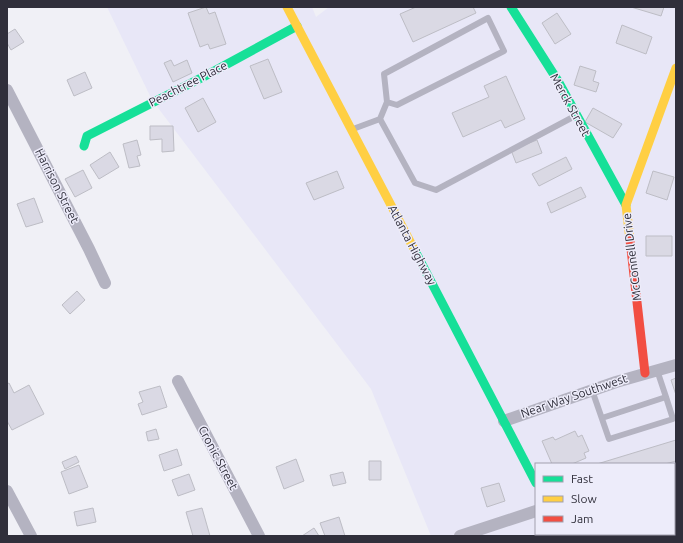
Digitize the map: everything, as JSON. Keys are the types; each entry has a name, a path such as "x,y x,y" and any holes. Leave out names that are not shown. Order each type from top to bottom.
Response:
{"street":[{"name":"Atlanta Highway","path":"287,7 535,481"},
{"name":"Merck Street","path":"511,7 558,81 626,204"},
{"name":"Peachtree Place","path":"84,146 87,136 208,75 297,26"},
{"name":"McConnell Drive","path":"645,373 626,204 676,68"},
{"name":"Harrison Street","path":"7,90 105,283"},
{"path":"645,373 676,365"},
{"name":"Near Way Southwest","path":"504,421 645,373"},
{"name":"Cronic Street","path":"178,380 259,536"},
{"path":"7,491 30,536"},
{"path":"460,536 535,510"}],"lane":[{"path":"352,130 380,119 387,102 384,74 488,18 504,51 397,105 387,102"},
{"path":"380,119 415,183 436,190 577,115"},
{"path":"592,390 609,439 674,418 657,370"},
{"path":"602,418 666,397"}],"shaded area":[{"path":"107,7 312,7 316,17 329,7 676,7 676,536 431,536 371,389 152,100"}],"building":[{"path":"206,7 209,14 215,12 226,44 210,49 208,44 200,47 188,13"},
{"path":"416,7 473,7 476,13 413,42 400,14"},
{"path":"631,7 664,7 661,16"},
{"path":"557,13 571,34 555,44 542,23"},
{"path":"622,25 652,37 646,54 616,43"},
{"path":"15,29 24,42 11,50 7,43 7,34"},
{"path":"268,59 282,92 264,99 250,66"},
{"path":"171,60 174,66 187,60 192,73 173,82 164,63"},
{"path":"580,66 596,71 593,81 599,83 596,92 574,85"},
{"path":"85,72 92,88 74,96 67,80"},
{"path":"506,76 525,119 505,128 501,120 463,137 452,113 489,97 484,86"},
{"path":"203,98 216,122 198,132 185,108"},
{"path":"593,108 622,124 613,138 585,122"},
{"path":"150,126 173,126 174,151 162,152 162,139 150,140"},
{"path":"137,140 141,155 137,156 140,166 129,168 123,144"},
{"path":"537,140 542,153 516,163 511,150"},
{"path":"110,152 119,167 99,179 90,165"},
{"path":"566,157 572,169 539,186 532,174"},
{"path":"83,170 92,188 75,197 65,179"},
{"path":"337,171 344,188 314,200 306,183"},
{"path":"653,171 674,177 667,200 646,193"},
{"path":"581,187 586,197 551,213 547,203"},
{"path":"34,198 43,222 26,227 17,204"},
{"path":"646,236 672,236 672,256 646,256"},
{"path":"77,291 85,300 70,314 62,305"},
{"path":"676,378 676,395 671,380"},
{"path":"9,383 14,393 29,385 44,414 12,430 7,421 7,384"},
{"path":"160,386 167,407 142,415 138,404 143,402 139,392"},
{"path":"156,429 159,439 148,441 146,432"},
{"path":"575,431 578,437 582,435 589,451 584,453 586,458 574,463 552,463 542,441 553,437 555,440"},
{"path":"676,440 676,461 669,463 600,463"},
{"path":"177,449 182,465 164,471 159,455"},
{"path":"76,456 79,462 65,469 62,462"},
{"path":"296,459 304,481 284,489 276,467"},
{"path":"369,461 381,461 381,480 369,480"},
{"path":"79,465 88,487 69,494 61,472"},
{"path":"343,472 346,483 333,486 330,475"},
{"path":"189,474 195,490 178,496 172,480"},
{"path":"499,483 505,501 487,507 481,488"},
{"path":"93,508 96,522 77,526 74,512"},
{"path":"202,508 210,536 193,536 186,512"},
{"path":"339,517 345,536 325,536 320,523"},
{"path":"314,528 319,536 302,536"},
{"path":"588,535 624,535 620,536"}],"traffic: fast":[{"path":"511,7 558,81 626,205"},
{"path":"84,146 87,136 207,75 297,26"},
{"path":"414,249 535,481"}],"traffic: slow":[{"path":"287,7 414,249"},
{"path":"630,240 626,205 676,68"}],"traffic: jam":[{"path":"630,240 645,373"}]}
